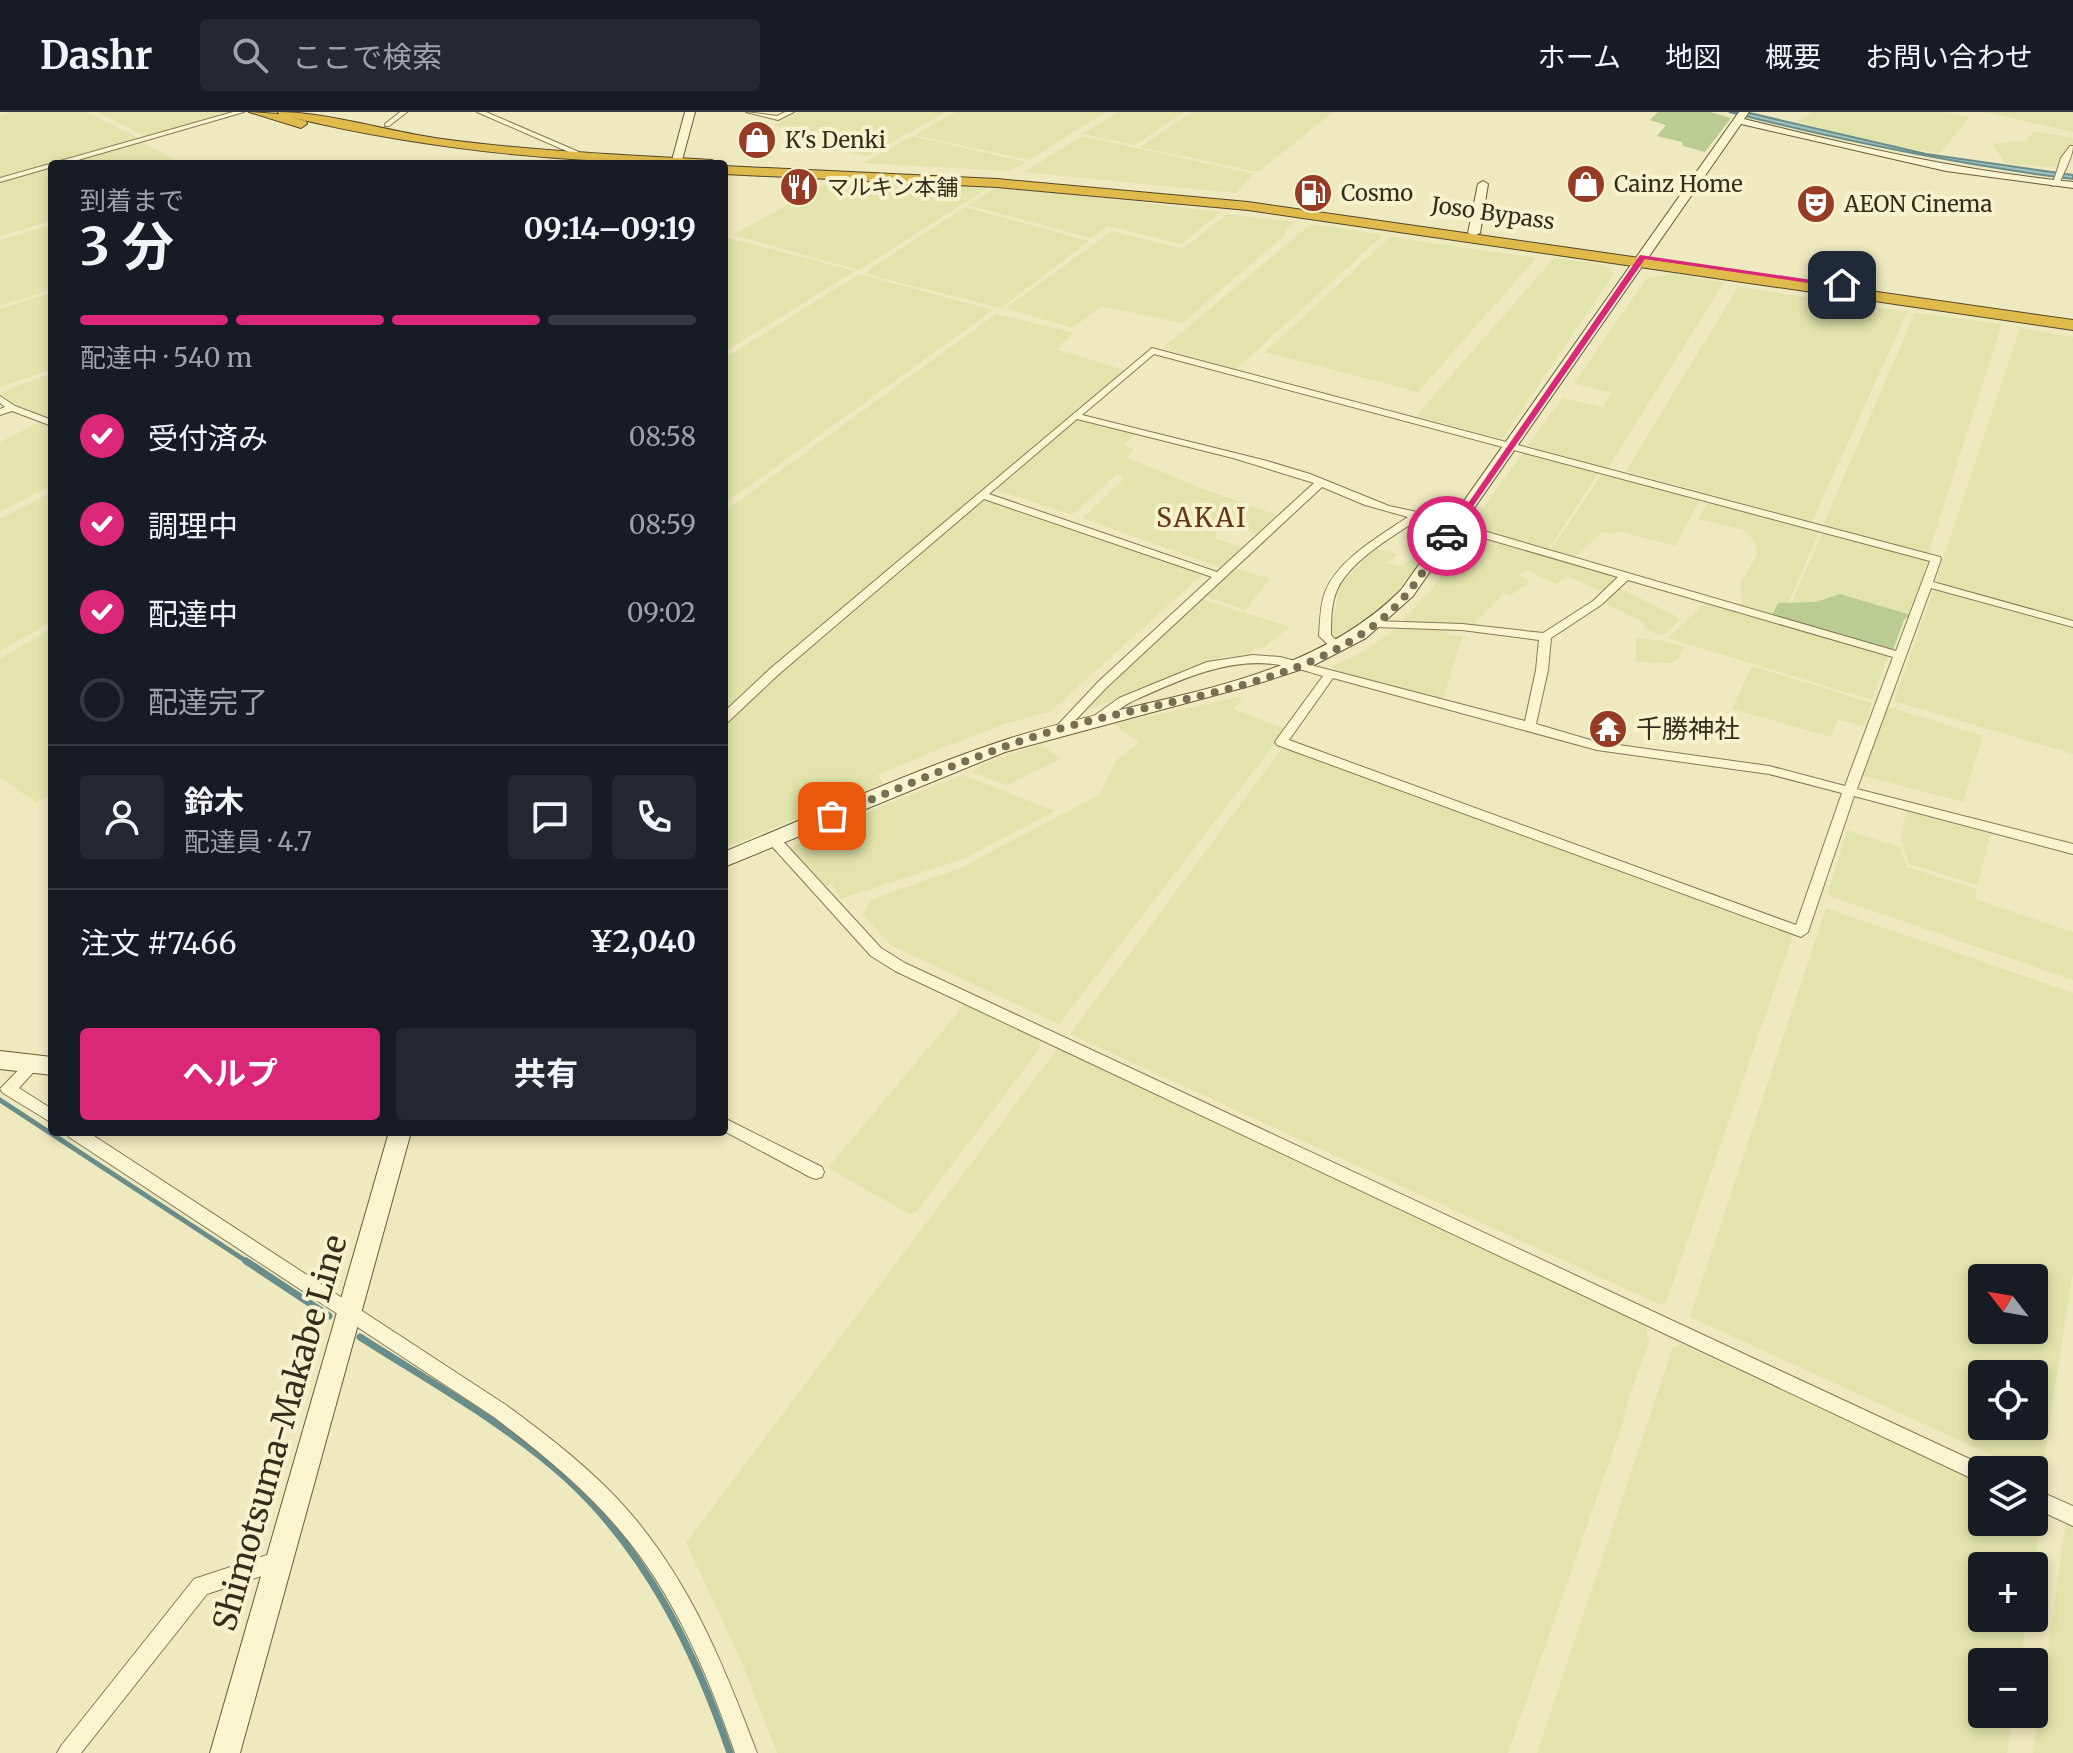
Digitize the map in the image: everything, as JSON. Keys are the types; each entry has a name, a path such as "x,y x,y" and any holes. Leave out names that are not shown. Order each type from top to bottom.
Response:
{"highway":[{"path":"255,112 322,129 423,146 552,160"},
{"path":"284,112 390,136 474,148 624,160"},
{"name":"Joso Bypass","path":"728,168 997,183 1201,201 2069,321"},
{"name":"Joso Bypass","path":"728,168 931,174 1110,187 1264,203 1474,233 1752,279 2069,321"}],"street":[{"path":"72,160 241,112"},
{"path":"387,125 404,112"},
{"path":"480,112 575,152 572,157"},
{"path":"677,160 690,112"},
{"path":"749,112 774,118 791,112"},
{"path":"728,858 949,768 1060,729 1300,666 1338,648 1375,624 1407,593 1740,117 1882,155 1988,176 2057,178 2073,185"},
{"path":"2057,178 2073,148"},
{"path":"0,180 48,167"},
{"path":"1474,233 1483,184"},
{"path":"728,716 1152,351 1936,559 1849,792 1801,932 1281,742 1330,674"},
{"path":"0,399 12,408 48,422"},
{"path":"0,412 12,408"},
{"path":"1075,416 1293,472 1404,514 1455,525 1901,656"},
{"path":"1060,729 1103,684 1319,484"},
{"path":"981,495 1221,577"},
{"path":"1338,648 1325,636 1334,585 1384,537 1418,515"},
{"path":"1375,624 1462,627 1545,637 1597,603 1625,576"},
{"path":"1927,584 2073,624"},
{"path":"1530,726 1542,670 1545,637"},
{"path":"1098,719 1123,701 1211,665 1253,659 1300,666 1597,746 1751,767 2073,849"},
{"path":"774,840 876,952 900,967 1968,1467"},
{"path":"0,1060 42,1066"},
{"path":"42,1066 3,1092 48,1115"},
{"path":"728,1126 816,1172"},
{"path":"81,1136 350,1310 546,1443 590,1482 633,1528 665,1572 688,1612 746,1753"},
{"name":"Shimotsuma-Makabe Line","path":"225,1753 399,1136"},
{"path":"2048,1504 2073,1516"},
{"path":"68,1753 201,1586 280,1561"}],"green space":[{"path":"13,112 87,112 140,139 66,160 48,160 48,165 0,179 0,115"},
{"path":"96,112 230,112 146,137"},
{"path":"799,112 946,112 867,156 814,144 827,136 774,125"},
{"path":"955,112 1106,112 1029,160 915,135"},
{"path":"1117,112 1184,112 1135,145 1083,134"},
{"path":"1192,112 1333,112 1258,172 1140,147"},
{"path":"1658,112 1710,112 1731,118 1705,152 1657,136 1666,125 1650,120"},
{"path":"1812,112 1944,112 1970,117 1940,153 1896,146 1797,122"},
{"path":"1985,112 2073,112 2073,132"},
{"path":"2034,131 2073,138 2073,144 2054,167 2005,163 1992,144 2026,141"},
{"path":"912,136 1026,162 1010,171 863,163"},
{"path":"1082,136 1254,174 1236,193 1024,172"},
{"path":"141,142 175,160 76,160"},
{"path":"48,168 48,222 0,236 0,181"},
{"path":"832,180 988,188 859,270 733,235"},
{"path":"995,188 1221,212 1181,244 1108,226 1091,238 968,205"},
{"path":"965,207 1089,241 1001,308 870,275 867,271"},
{"path":"1227,214 1295,222 1284,232 1286,234 1182,323 1101,306 1072,328 1006,308 1112,231 1183,249"},
{"path":"1311,224 1383,235 1236,369 1163,348"},
{"path":"48,225 48,290 0,306 0,240"},
{"path":"1390,237 1536,258 1418,392 1265,352"},
{"path":"729,238 855,271 728,350"},
{"path":"1554,258 1601,264 1614,273 1502,439 1416,416"},
{"path":"1672,274 1724,282 1608,468 1527,446 1563,398 1603,407 1612,393 1574,383 1647,278"},
{"path":"863,275 993,310 728,501 728,356 856,276"},
{"path":"1738,287 1907,312 1812,522 1626,471"},
{"path":"48,293 48,370 0,387 0,309"},
{"path":"1915,313 2002,324 1928,554 1823,525"},
{"path":"996,314 1074,333 1056,349 1124,370 728,710 728,509"},
{"path":"2020,328 2073,337 2073,621 1935,583"},
{"path":"48,375 48,417 16,405 0,393"},
{"path":"1077,418 1138,433 1123,445 1134,449 1126,457 1280,516 1260,535 1217,521 1216,539 1244,548 1224,569 1083,518 1124,479 1117,474 1072,515 996,490"},
{"path":"40,422 48,425 48,487 0,512 0,442"},
{"path":"1524,452 1599,472 1548,550 1470,526"},
{"path":"1603,472 1700,499 1675,546 1618,531 1614,534 1602,532 1574,558 1550,551"},
{"path":"48,494 48,623 0,651 0,519"},
{"path":"985,499 1203,574 1051,711 1004,724 939,749 877,775 884,783 728,846 728,723 786,668 817,641 820,642"},
{"path":"1713,503 1819,532 1789,602 1776,605 1772,615 1741,606 1740,583 1757,556 1755,542 1744,530 1698,519 1707,504"},
{"path":"1467,531 1618,578 1603,592 1567,576 1557,584 1527,570 1519,574 1530,582 1511,595 1504,593 1472,626 1399,624 1431,590"},
{"path":"1823,532 1928,560 1911,615 1840,594 1815,602 1792,602"},
{"path":"1376,548 1397,554 1387,563 1399,567 1419,554 1427,554 1382,611 1335,641 1330,635 1340,585"},
{"path":"1234,568 1270,579 1245,610 1205,596"},
{"path":"1619,588 1681,619 1662,636 1643,627 1645,623 1603,602"},
{"path":"1933,592 2073,628 2073,754 1894,701"},
{"path":"1840,594 1911,615 1904,620 1893,650 1772,615 1778,603 1815,602"},
{"path":"1202,599 1289,627 1265,647 1253,649 1251,654 1222,657 1082,712"},
{"path":"1706,602 1888,655 1872,700 1668,638"},
{"path":"1446,629 1448,635 1462,636 1443,699 1336,671 1332,666 1359,654 1395,630"},
{"path":"48,630 48,796 37,803 0,777 0,659"},
{"path":"1636,638 1684,647 1679,657 1671,663 1636,662"},
{"path":"1752,666 1872,703 1864,727 1838,719 1831,737 1732,709"},
{"path":"1239,697 1242,700 1233,709 1286,729 1059,1024 892,946 863,915 870,900 961,868 1099,795 1116,761 1139,743 1114,724"},
{"path":"1885,706 1983,736 1963,802 1860,775"},
{"path":"1041,744 1060,759 1007,785 971,772 983,764"},
{"path":"1281,750 1293,750 1791,934 1667,1300 1661,1305 1070,1034"},
{"path":"963,775 1055,811 965,858 840,899 832,884 825,886 790,848 884,805"},
{"path":"1906,811 1990,834 1978,885 1909,864 1901,838"},
{"path":"1847,830 1900,847 1907,867 1976,889 1975,899 2073,932 2073,980 1833,897 1828,893"},
{"path":"1826,908 2073,993 2073,1272 2048,1433 2048,1360 1968,1360 1968,1440 2047,1440 2044,1456 1993,1456 1690,1317"},
{"path":"964,1005 1039,1040 1040,1048 917,1211 910,1214 828,1168"},
{"path":"1057,1049 1290,1155 1646,1326 1649,1342 1508,1753 777,1753 741,1660 686,1543"},
{"path":"1681,1344 1968,1477 1968,1536 2039,1536 2036,1552 1968,1552 1968,1632 2025,1632 2022,1648 1968,1648 1968,1728 2011,1728 2007,1753 1537,1753 1673,1347"},
{"path":"2066,1522 2073,1526 2073,1753 2033,1753 2037,1728 2048,1728 2048,1648"}],"water":[{"path":"1729,112 1745,112 1926,154 2073,175 2073,179 1900,151"}],"waterway":[{"path":"0,1100 48,1131"},
{"path":"55,1136 249,1263"},
{"path":"246,1261 329,1316"},
{"path":"360,1337 519,1440 566,1478 595,1507 621,1538 665,1605 701,1677 730,1753"}],"way so far":[{"path":"832,816 999,748 1060,729 1255,680 1318,658 1369,630 1395,607 1447,536"}],"place":[{"name":"K's Denki","path":"757,140"},
{"name":"Cainz Home","path":"1586,184"},
{"name":"マルキン本舗","path":"799,187"},
{"name":"Cosmo","path":"1313,193"},
{"name":"AEON Cinema","path":"1816,204"},
{"name":"千勝神社","path":"1608,729"}],"district":[{"name":"SAKAI","path":"1202,518"}],"route":[{"path":"1447,536 1643,257 1842,285"}]}
